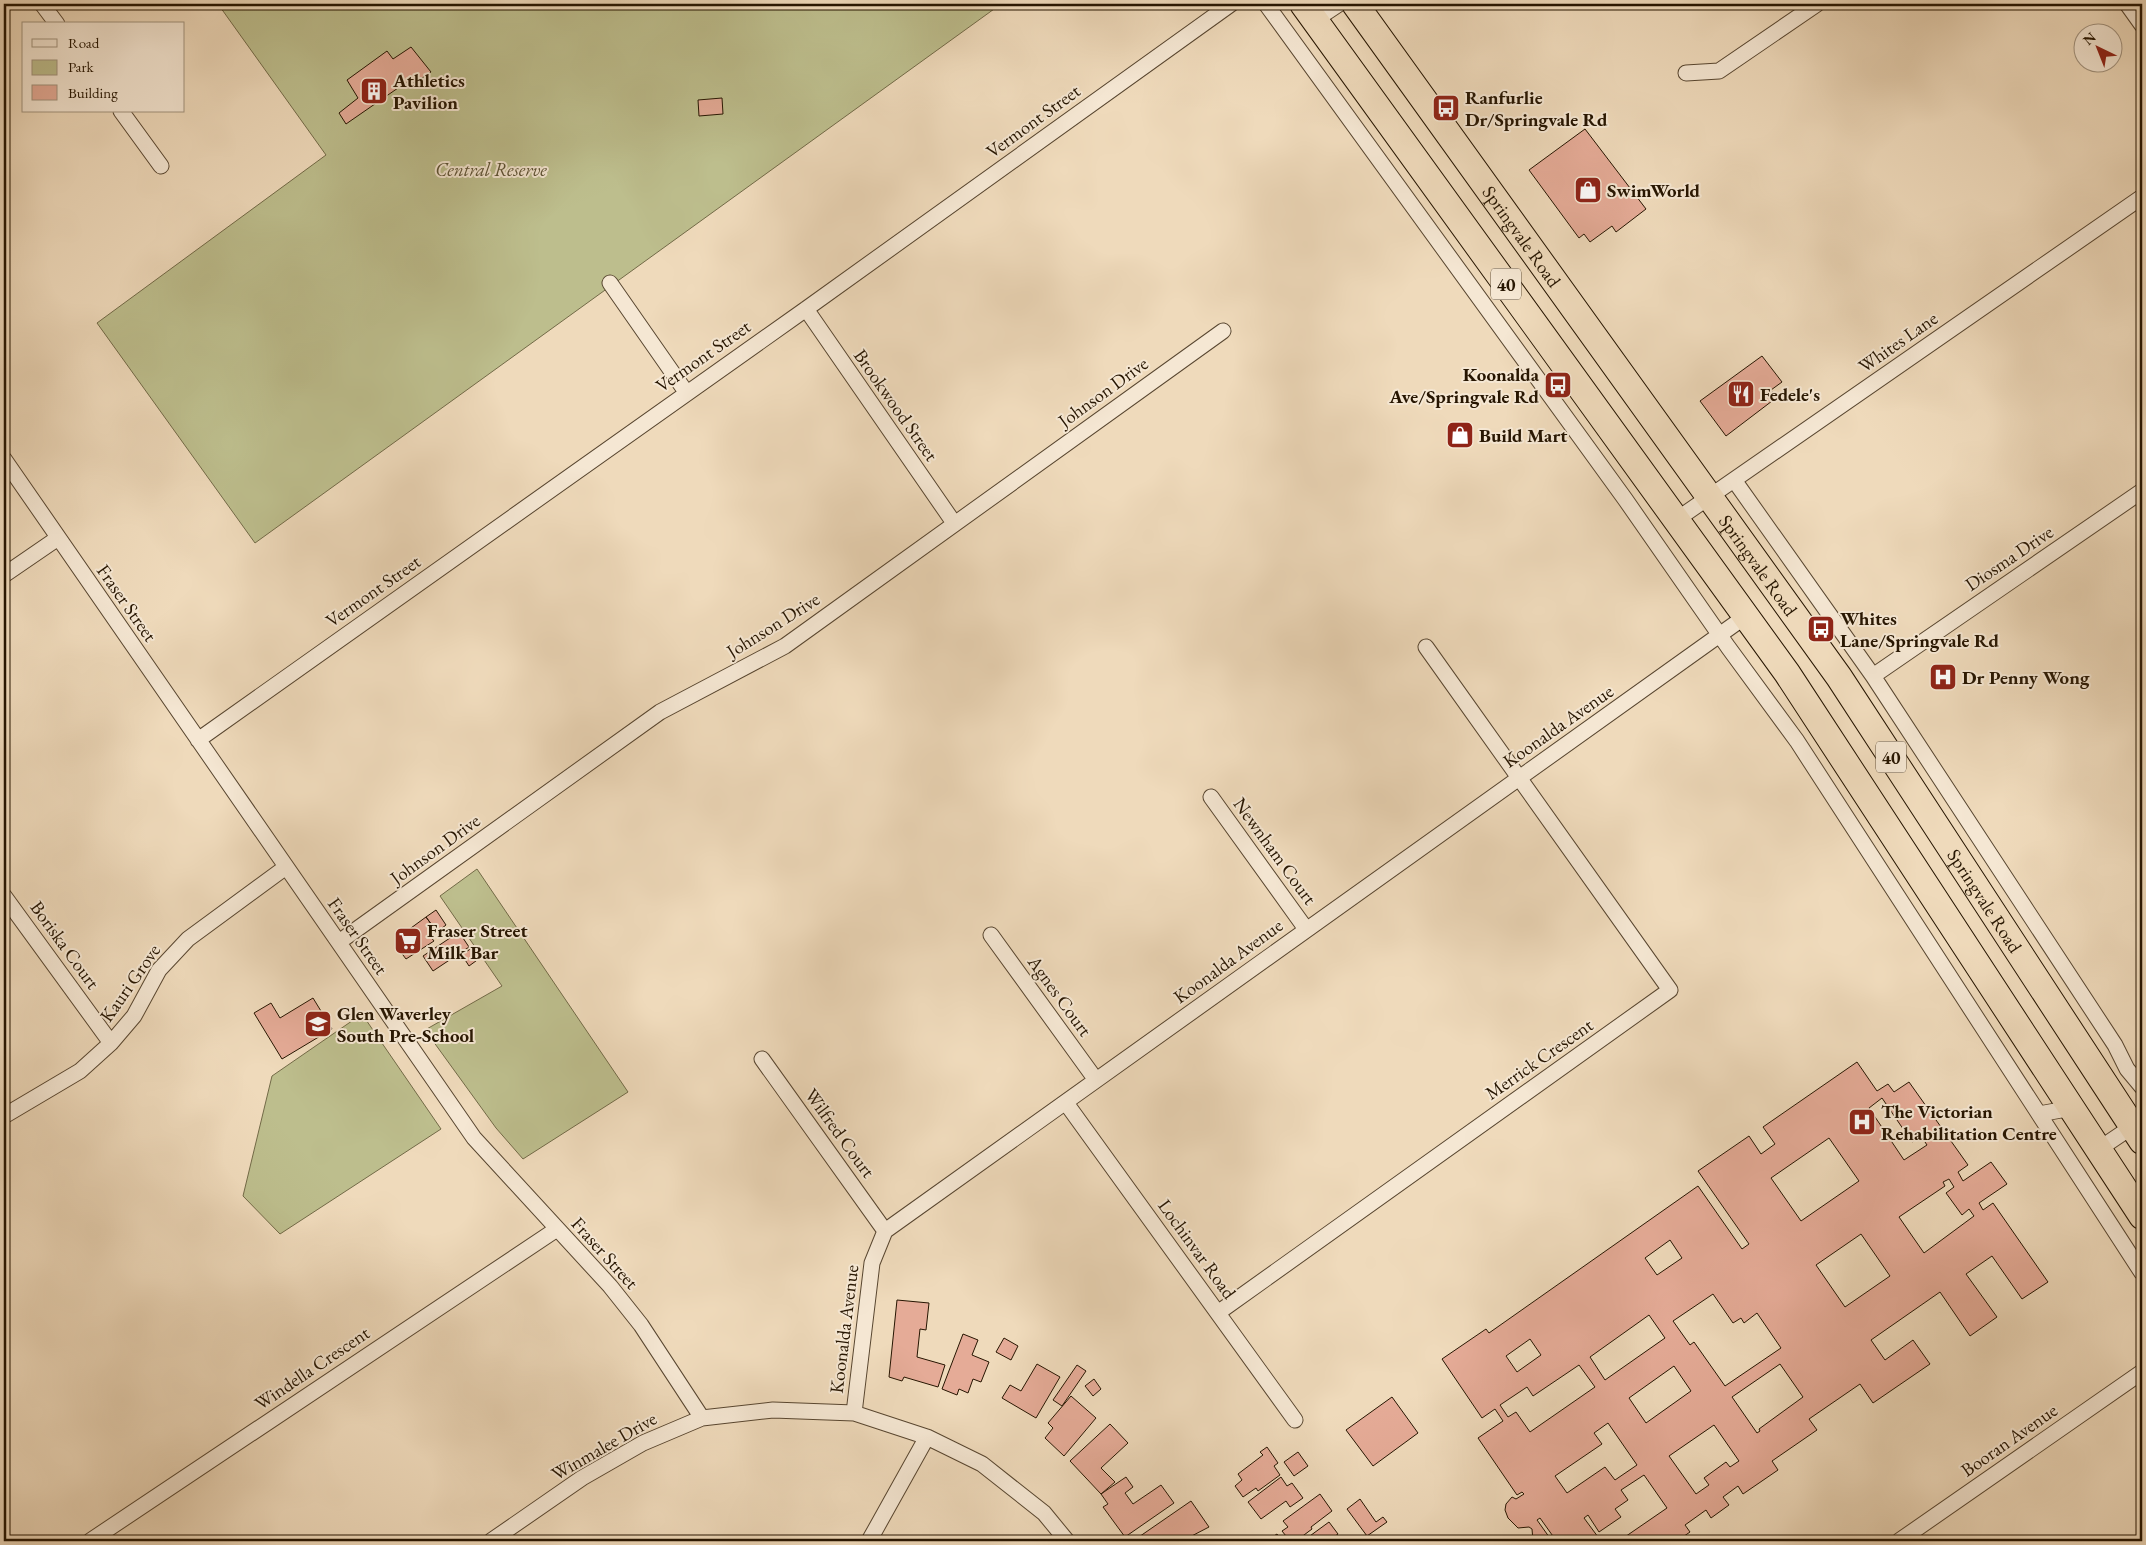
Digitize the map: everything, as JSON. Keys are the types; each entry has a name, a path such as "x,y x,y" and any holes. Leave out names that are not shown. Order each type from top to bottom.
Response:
{"highway":[{"name":"Springvale Road","path":"1354,4 1849,693 2139,1129"},
{"name":"40","path":"1309,12 1746,616 1824,728 2142,1216"}],"street":[{"path":"42,4 56,22"},
{"name":"Vermont Street","path":"198,740 686,392 806,309 1230,4"},
{"path":"1266,4 1625,500 1815,768 2142,1273"},
{"path":"1309,12 1339,4"},
{"path":"1686,73 1720,71 1817,4"},
{"path":"2127,4 2142,25"},
{"path":"122,112 161,166"},
{"name":"Whites Lane","path":"1676,520 2142,197"},
{"path":"610,283 686,392"},
{"name":"Brookwood Street","path":"806,309 954,523"},
{"name":"Johnson Drive","path":"339,942 660,712 785,646 1222,331"},
{"name":"Fraser Street","path":"4,459 474,1138 610,1286 641,1325 702,1418"},
{"name":"Springvale Road","path":"1734,480 1873,676 2115,1045 2127,1069 2142,1087"},
{"name":"Diosma Drive","path":"1873,676 2142,491"},
{"path":"4,575 58,538"},
{"name":"Koonalda Avenue","path":"854,1413 872,1264 885,1231 1746,616"},
{"path":"1426,647 1520,777"},
{"name":"Merrick Crescent","path":"1219,1312 1670,990 1520,777"},
{"name":"Newnham Court","path":"1211,797 1306,929"},
{"name":"Kauri Grove","path":"4,1116 80,1071 111,1043 134,1016 159,970 188,939 286,867"},
{"name":"Boriska Court","path":"4,896 111,1043"},
{"name":"Agnes Court","path":"991,935 1096,1080"},
{"name":"Wilfred Court","path":"762,1059 885,1231"},
{"name":"Lochinvar Road","path":"1066,1102 1295,1420"},
{"path":"2039,1114 2072,1108"},
{"path":"2099,1150 2139,1129"},
{"name":"Windella Crescent","path":"90,1541 557,1229"},
{"name":"Booran Avenue","path":"1899,1541 2142,1372"},
{"name":"Winmalee Drive","path":"490,1541 582,1478 642,1443 702,1418 772,1410 854,1413 927,1437 982,1464 1044,1512 1067,1541"},
{"path":"869,1541 927,1437"}],"green space":[{"name":"Central Reserve","path":"218,4 1001,4 255,543 97,323 326,155"},
{"path":"477,869 628,1092 523,1159 496,1128 425,1030 502,986 440,896"},
{"path":"362,1014 441,1129 280,1234 243,1196 272,1076"}],"building":[{"name":"Athletics Pavilion","path":"411,47 431,72 414,83 411,79 346,124 339,113 358,98 347,80 387,51 393,59"},
{"path":"722,98 723,114 699,116 698,100"},
{"name":"SwimWorld","path":"1585,129 1646,209 1616,232 1612,226 1590,242 1584,234 1579,238 1529,170"},
{"name":"Fedele's","path":"1762,356 1782,382 1771,390 1776,398 1726,436 1700,401"},
{"path":"436,910 446,925 437,932 426,917"},
{"path":"426,917 437,932 430,936 434,941 406,959 397,947 400,936"},
{"path":"459,932 469,947 433,971 423,956"},
{"path":"473,947 480,958 469,966 462,955"},
{"path":"313,998 332,1029 282,1059 254,1013 271,1003 280,1018"},
{"path":"1857,1062 1877,1091 1888,1084 1894,1092 1909,1082 1968,1165 1958,1172 1963,1181 1991,1162 2007,1184 1979,1203 1983,1210 1993,1203 2048,1282 2022,1299 1992,1256 1966,1274 1997,1317 1970,1336 1940,1292 1871,1340 1885,1360 1913,1340 1930,1364 1873,1403 1860,1384 1809,1419 1817,1430 1772,1461 1778,1470 1743,1494 1738,1486 1723,1497 1729,1505 1711,1518 1706,1510 1685,1525 1690,1532 1677,1541 1619,1541 1667,1508 1644,1475 1621,1490 1628,1500 1615,1509 1621,1517 1599,1532 1588,1515 1584,1518 1601,1541 1562,1541 1558,1537 1555,1539 1540,1518 1537,1520 1552,1541 1533,1541 1532,1529 1529,1527 1518,1528 1508,1518 1505,1510 1506,1504 1512,1497 1516,1499 1524,1494 1522,1492 1517,1495 1478,1438 1503,1421 1495,1409 1482,1418 1442,1359 1486,1329 1489,1333 1698,1186 1742,1249 1749,1244 1698,1171 1749,1136 1761,1154 1775,1144 1763,1127","holes":["1882,1098 1912,1142 1921,1136 1927,1145 1904,1160 1869,1108","1829,1138 1859,1181 1801,1221 1771,1178","1949,1179 1954,1187 1946,1193 1962,1215 1969,1209 1974,1216 1924,1253 1899,1217 1945,1186 1943,1182","1861,1234 1890,1276 1845,1307 1816,1265","1670,1240 1682,1258 1657,1275 1645,1258","1713,1294 1733,1323 1741,1318 1744,1323 1757,1313 1781,1348 1725,1386 1694,1342 1690,1345 1673,1321","1649,1315 1665,1338 1605,1380 1590,1357","1530,1339 1541,1355 1517,1372 1506,1356","1780,1364 1803,1397 1759,1429 1760,1431 1757,1433 1732,1397","1579,1365 1595,1387 1530,1432 1516,1412 1508,1417 1500,1405 1527,1387 1533,1396","1674,1366 1691,1391 1646,1423 1629,1398","1608,1423 1637,1465 1615,1480 1605,1467 1567,1493 1555,1476 1602,1444 1594,1433","1714,1425 1739,1461 1730,1467 1726,1462 1704,1478 1709,1485 1696,1494 1669,1456"]},
{"path":"897,1300 929,1303 926,1330 920,1329 917,1357 945,1365 938,1387 904,1377 902,1381 889,1377"},
{"path":"963,1334 978,1340 972,1355 989,1362 981,1382 973,1379 968,1393 959,1389 957,1395 942,1389"},
{"path":"1004,1338 1018,1346 1011,1360 996,1352"},
{"path":"1037,1364 1060,1377 1036,1418 1002,1398 1010,1385 1021,1391"},
{"path":"1077,1365 1086,1371 1062,1406 1053,1400"},
{"path":"1094,1379 1101,1389 1093,1396 1085,1386"},
{"path":"1071,1396 1096,1418 1064,1456 1045,1438 1053,1428 1048,1423"},
{"path":"1392,1397 1418,1433 1373,1466 1346,1430"},
{"path":"1110,1424 1128,1443 1101,1468 1115,1482 1101,1494 1070,1461"},
{"path":"1267,1447 1278,1463 1274,1466 1280,1475 1258,1491 1256,1488 1243,1497 1235,1486 1242,1480 1238,1474 1263,1455 1260,1452"},
{"path":"1298,1452 1308,1466 1294,1476 1284,1462"},
{"path":"1126,1477 1133,1487 1125,1493 1133,1504 1161,1485 1174,1503 1125,1537 1103,1507 1108,1504 1101,1494"},
{"path":"1281,1477 1287,1486 1292,1483 1303,1498 1290,1507 1286,1501 1261,1519 1248,1502"},
{"path":"1320,1494 1332,1511 1296,1541 1290,1541 1282,1531 1288,1527 1283,1521"},
{"path":"1360,1499 1376,1522 1383,1517 1387,1522 1367,1536 1347,1509"},
{"path":"1191,1501 1209,1527 1182,1541 1133,1541"},
{"path":"1329,1522 1338,1534 1331,1539 1333,1541 1303,1541"},
{"path":"1277,1534 1282,1541 1266,1541"}],"place":[{"name":"Athletics Pavilion","path":"374,91"},
{"name":"Ranfurlie Dr/Springvale Rd","path":"1446,108"},
{"name":"SwimWorld","path":"1588,190"},
{"name":"Koonalda Ave/Springvale Rd","path":"1558,385"},
{"name":"Fedele's","path":"1741,394"},
{"name":"Build Mart","path":"1460,435"},
{"name":"Whites Lane/Springvale Rd","path":"1821,629"},
{"name":"Dr Penny Wong","path":"1943,677"},
{"name":"Fraser Street Milk Bar","path":"408,941"},
{"name":"Glen Waverley South Pre-School","path":"318,1024"},
{"name":"The Victorian Rehabilitation Centre","path":"1862,1122"}]}
